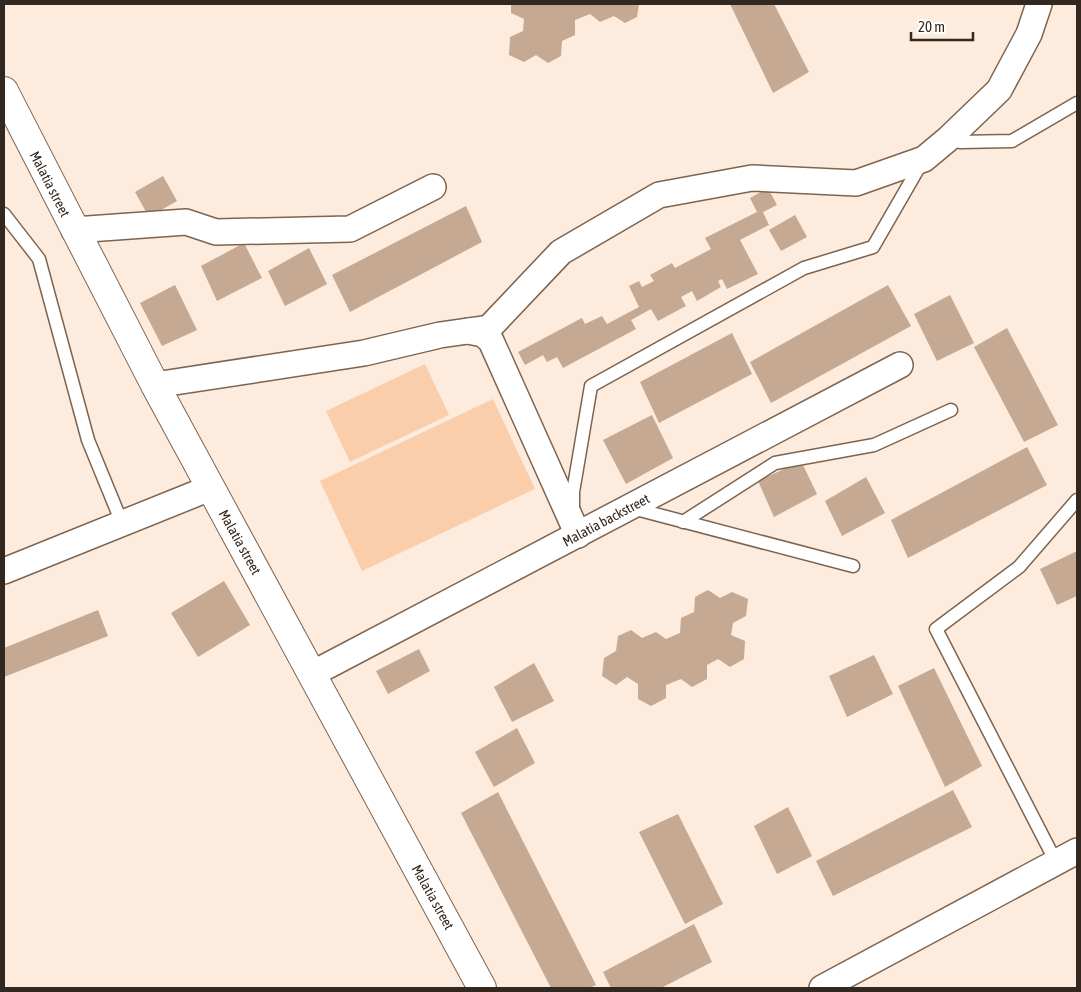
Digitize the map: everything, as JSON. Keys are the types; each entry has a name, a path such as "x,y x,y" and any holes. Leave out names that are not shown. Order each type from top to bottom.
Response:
{"street":[{"path":"155,385 364,354 440,334 489,328 561,252 658,195 752,178 856,183 924,159 948,139 999,90 1029,34 1039,4"},
{"name":"Malatia street","path":"4,91 155,385 482,988"},
{"path":"74,230 186,222 216,232 350,229 433,187"},
{"path":"468,331 483,334 491,341 576,529"},
{"name":"Malatia backstreet","path":"312,674 576,529 630,508 900,365"},
{"path":"4,571 210,488"},
{"path":"822,988 1077,851"}],"lane":[{"path":"948,139 960,142 1012,141 1077,103"},
{"path":"576,529 574,492 591,386 804,268 873,247 924,159"},
{"path":"4,214 39,259 88,440 122,523"},
{"path":"683,522 775,463 874,445 951,410"},
{"path":"1056,862 936,628 1019,567 1077,500"},
{"path":"630,508 853,566"}],"shaded area":[{"path":"425,364 449,415 350,462 326,411"},
{"path":"493,399 535,489 362,571 320,481"}],"building":[{"path":"511,4 639,4 637,17 625,23 614,16 600,22 590,14 575,20 575,35 562,41 561,56 548,63 536,55 524,62 509,55 510,37 523,31 524,19 511,13"},
{"path":"730,4 774,4 809,72 773,93"},
{"path":"163,176 177,201 149,217 135,192"},
{"path":"768,188 777,205 763,212 769,225 740,240 758,274 727,289 722,279 718,281 721,287 697,301 692,291 681,297 686,306 658,321 651,309 631,320 636,329 563,368 557,357 547,362 543,355 525,365 518,352 582,318 585,324 602,316 607,324 639,307 629,286 639,281 642,287 654,281 650,275 672,263 675,268 711,249 705,238 757,212 750,198"},
{"path":"466,206 482,242 350,312 332,275"},
{"path":"795,215 807,237 781,251 769,230"},
{"path":"244,243 262,278 217,301 201,266"},
{"path":"309,248 327,284 285,306 268,271"},
{"path":"175,285 197,330 162,346 140,303"},
{"path":"888,285 911,326 771,403 750,362"},
{"path":"950,295 974,343 937,361 914,314"},
{"path":"1007,328 1058,425 1024,442 974,347"},
{"path":"732,333 752,374 659,423 640,382"},
{"path":"652,415 673,458 626,484 603,440"},
{"path":"1027,447 1047,485 908,558 891,520"},
{"path":"801,461 817,494 774,517 758,481"},
{"path":"866,477 885,513 842,536 825,501"},
{"path":"1077,551 1077,596 1057,605 1040,569"},
{"path":"224,581 250,625 198,657 171,613"},
{"path":"708,590 720,598 732,592 748,599 746,616 733,623 731,635 745,641 744,659 730,667 718,659 707,665 707,679 692,687 681,679 666,685 666,698 651,706 638,699 638,684 627,677 616,685 602,676 604,658 616,651 618,636 631,630 642,638 656,632 666,639 680,633 681,618 694,612 695,597"},
{"path":"98,610 108,636 4,677 4,648"},
{"path":"419,649 430,671 388,694 376,671"},
{"path":"874,655 893,694 847,717 829,676"},
{"path":"534,663 554,701 512,722 494,687"},
{"path":"934,668 982,766 945,787 898,686"},
{"path":"517,728 535,763 494,787 475,752"},
{"path":"953,790 972,827 833,896 816,861"},
{"path":"498,792 596,985 589,988 551,988 461,813"},
{"path":"788,807 812,856 777,874 754,826"},
{"path":"678,814 723,904 685,924 639,832"},
{"path":"694,924 712,962 661,988 611,988 603,972"}]}
